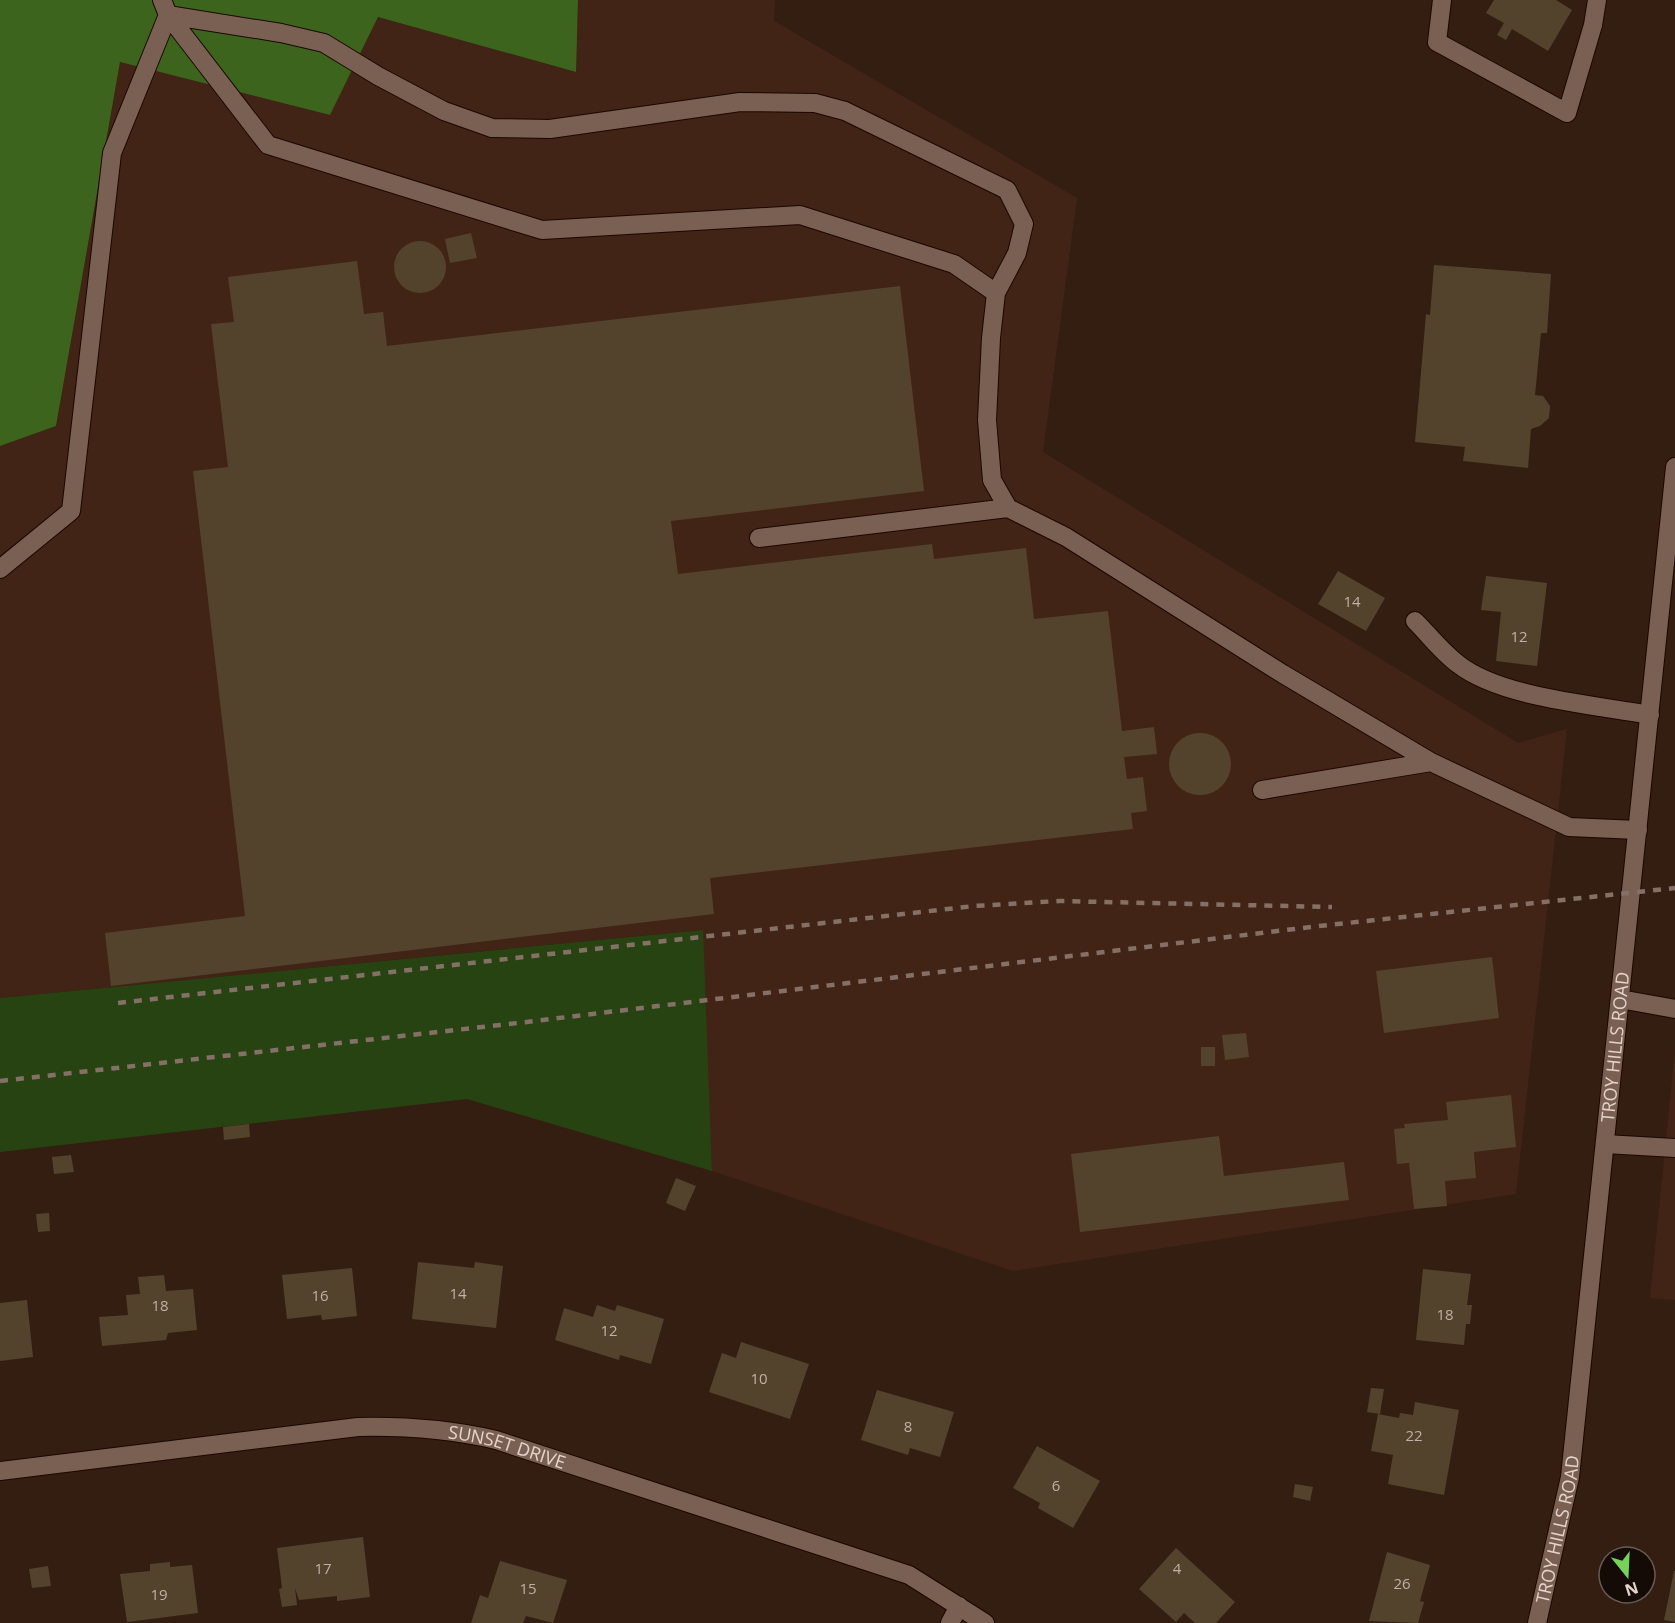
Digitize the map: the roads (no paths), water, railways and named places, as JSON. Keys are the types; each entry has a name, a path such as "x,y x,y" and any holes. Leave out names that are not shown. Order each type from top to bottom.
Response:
{"main road":[{"path":"1442,0 1437,42 1567,113 1593,26 1597,0"},
{"path":"165,8 268,145 542,230 800,215 954,264 996,293"},
{"path":"165,8 324,43 378,76 444,111 492,128 550,129 740,102 814,103 845,111 1007,190 1024,224 1017,253 996,293 987,420 992,480 1008,508"},
{"path":"0,569 71,511 112,153 165,8"},
{"name":"TROY HILLS ROAD","path":"1538,1623 1570,1477 1675,467"},
{"path":"759,538 1008,508 1066,537 1283,674 1431,762 1569,827 1638,830"},
{"path":"1415,621 1458,664 1491,682 1538,695 1650,715"},
{"path":"1262,790 1431,762"},
{"path":"1620,999 1675,1009"},
{"path":"1605,1144 1675,1148"},
{"name":"SUNSET DRIVE","path":"0,1471 358,1427 410,1426 453,1430 495,1440 909,1575 985,1623"},
{"path":"950,1623 959,1606"}],"railway":[{"path":"0,1081 518,1023 1319,926 1675,888"},
{"path":"118,1003 974,906 1059,901 1332,907"}]}
